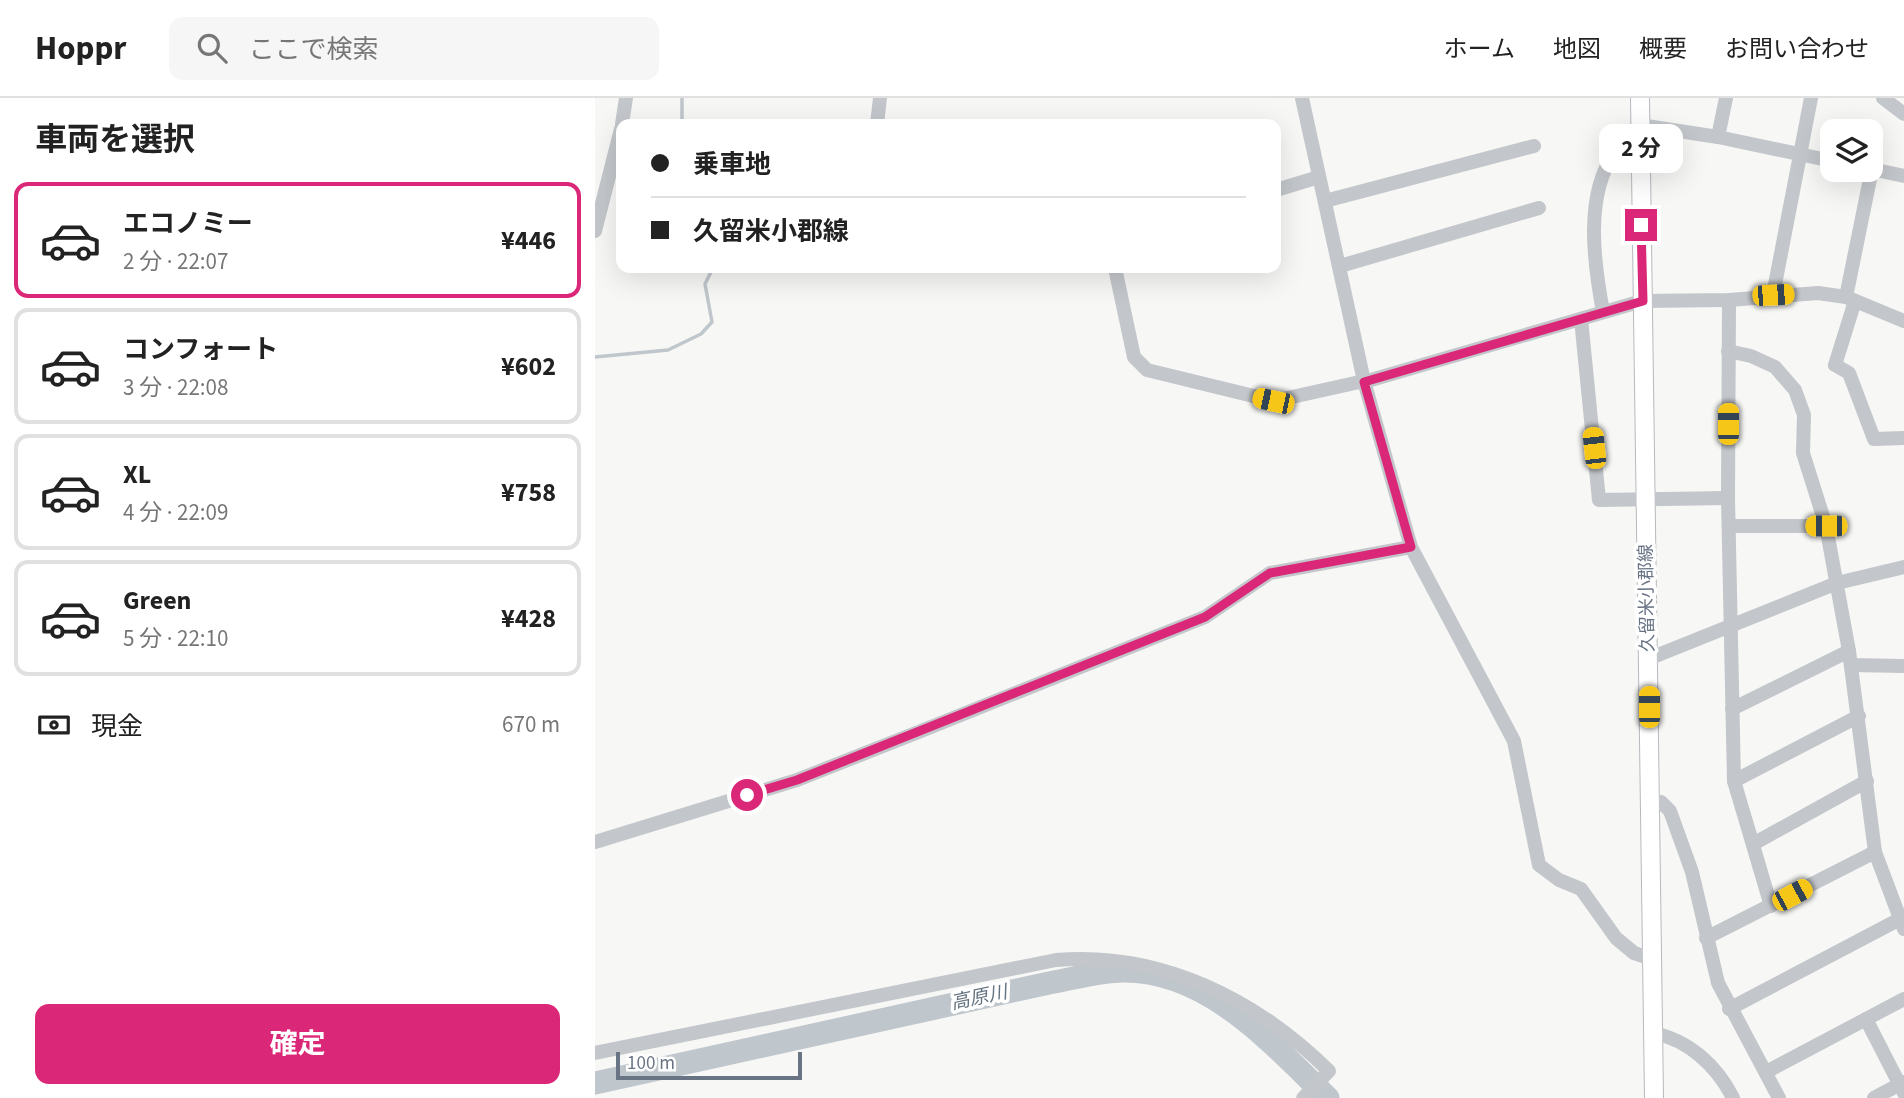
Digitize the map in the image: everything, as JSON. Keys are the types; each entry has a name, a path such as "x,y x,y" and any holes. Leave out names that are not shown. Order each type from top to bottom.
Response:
{"main road":[{"name":"久留米小郡線","path":"1640,98 1654,1098"}],"street":[{"path":"623,119 626,98"},
{"path":"878,119 880,98"},
{"path":"1302,98 1364,381 1411,547 1514,741 1539,865 1559,880 1581,889 1616,938 1634,953 1652,959"},
{"path":"1718,137 1726,98"},
{"path":"1773,295 1811,98"},
{"path":"1882,98 1904,114"},
{"path":"1640,125 1718,137 1820,158"},
{"path":"1325,201 1534,146"},
{"path":"1603,312 1598,283 1595,215 1602,176 1615,152 1640,150"},
{"path":"595,232 616,161"},
{"path":"1883,172 1904,176"},
{"path":"1281,188 1318,177"},
{"path":"1869,182 1850,299 1835,365 1849,373 1874,439 1904,438"},
{"path":"1339,266 1539,208"},
{"path":"1116,273 1134,357 1147,370 1273,401 1364,381 1643,301 1730,300 1818,293 1850,299 1904,321"},
{"path":"1730,300 1728,526 1734,780 1771,906"},
{"path":"1581,318 1599,500 1728,498"},
{"path":"1728,351 1751,356 1775,367 1795,390 1804,415 1803,453 1826,526 1837,583 1859,716 1875,852 1902,924 1729,1009"},
{"path":"1728,526 1826,526"},
{"path":"595,842 797,780 921,731 1205,617 1270,573 1411,547"},
{"path":"1648,659 1837,583 1904,567"},
{"path":"1732,709 1850,658 1904,666"},
{"path":"1734,780 1859,716"},
{"path":"1752,844 1867,781"},
{"path":"1650,804 1661,802 1670,811 1692,872 1718,983 1729,1009 1779,1098"},
{"path":"1706,937 1875,852"},
{"path":"595,1053 1030,965 1090,957 1141,964 1188,978 1222,993 1289,1034 1329,1071 1303,1097"},
{"path":"1766,1072 1904,999"},
{"path":"1866,1019 1903,1086 1874,1098"},
{"path":"1653,1033 1668,1036 1706,1060 1721,1075 1733,1098"}],"waterway":[{"path":"682,98 682,119"},
{"path":"595,357 668,350 701,334 712,322 705,284 710,273"},
{"name":"高原川","path":"595,1083 1049,983 1123,971 1154,974 1183,983 1210,997 1261,1034 1328,1098"}],"route":[{"path":"747,795 797,780 1205,617 1270,573 1411,547 1364,382 1643,301 1641,225"}]}
